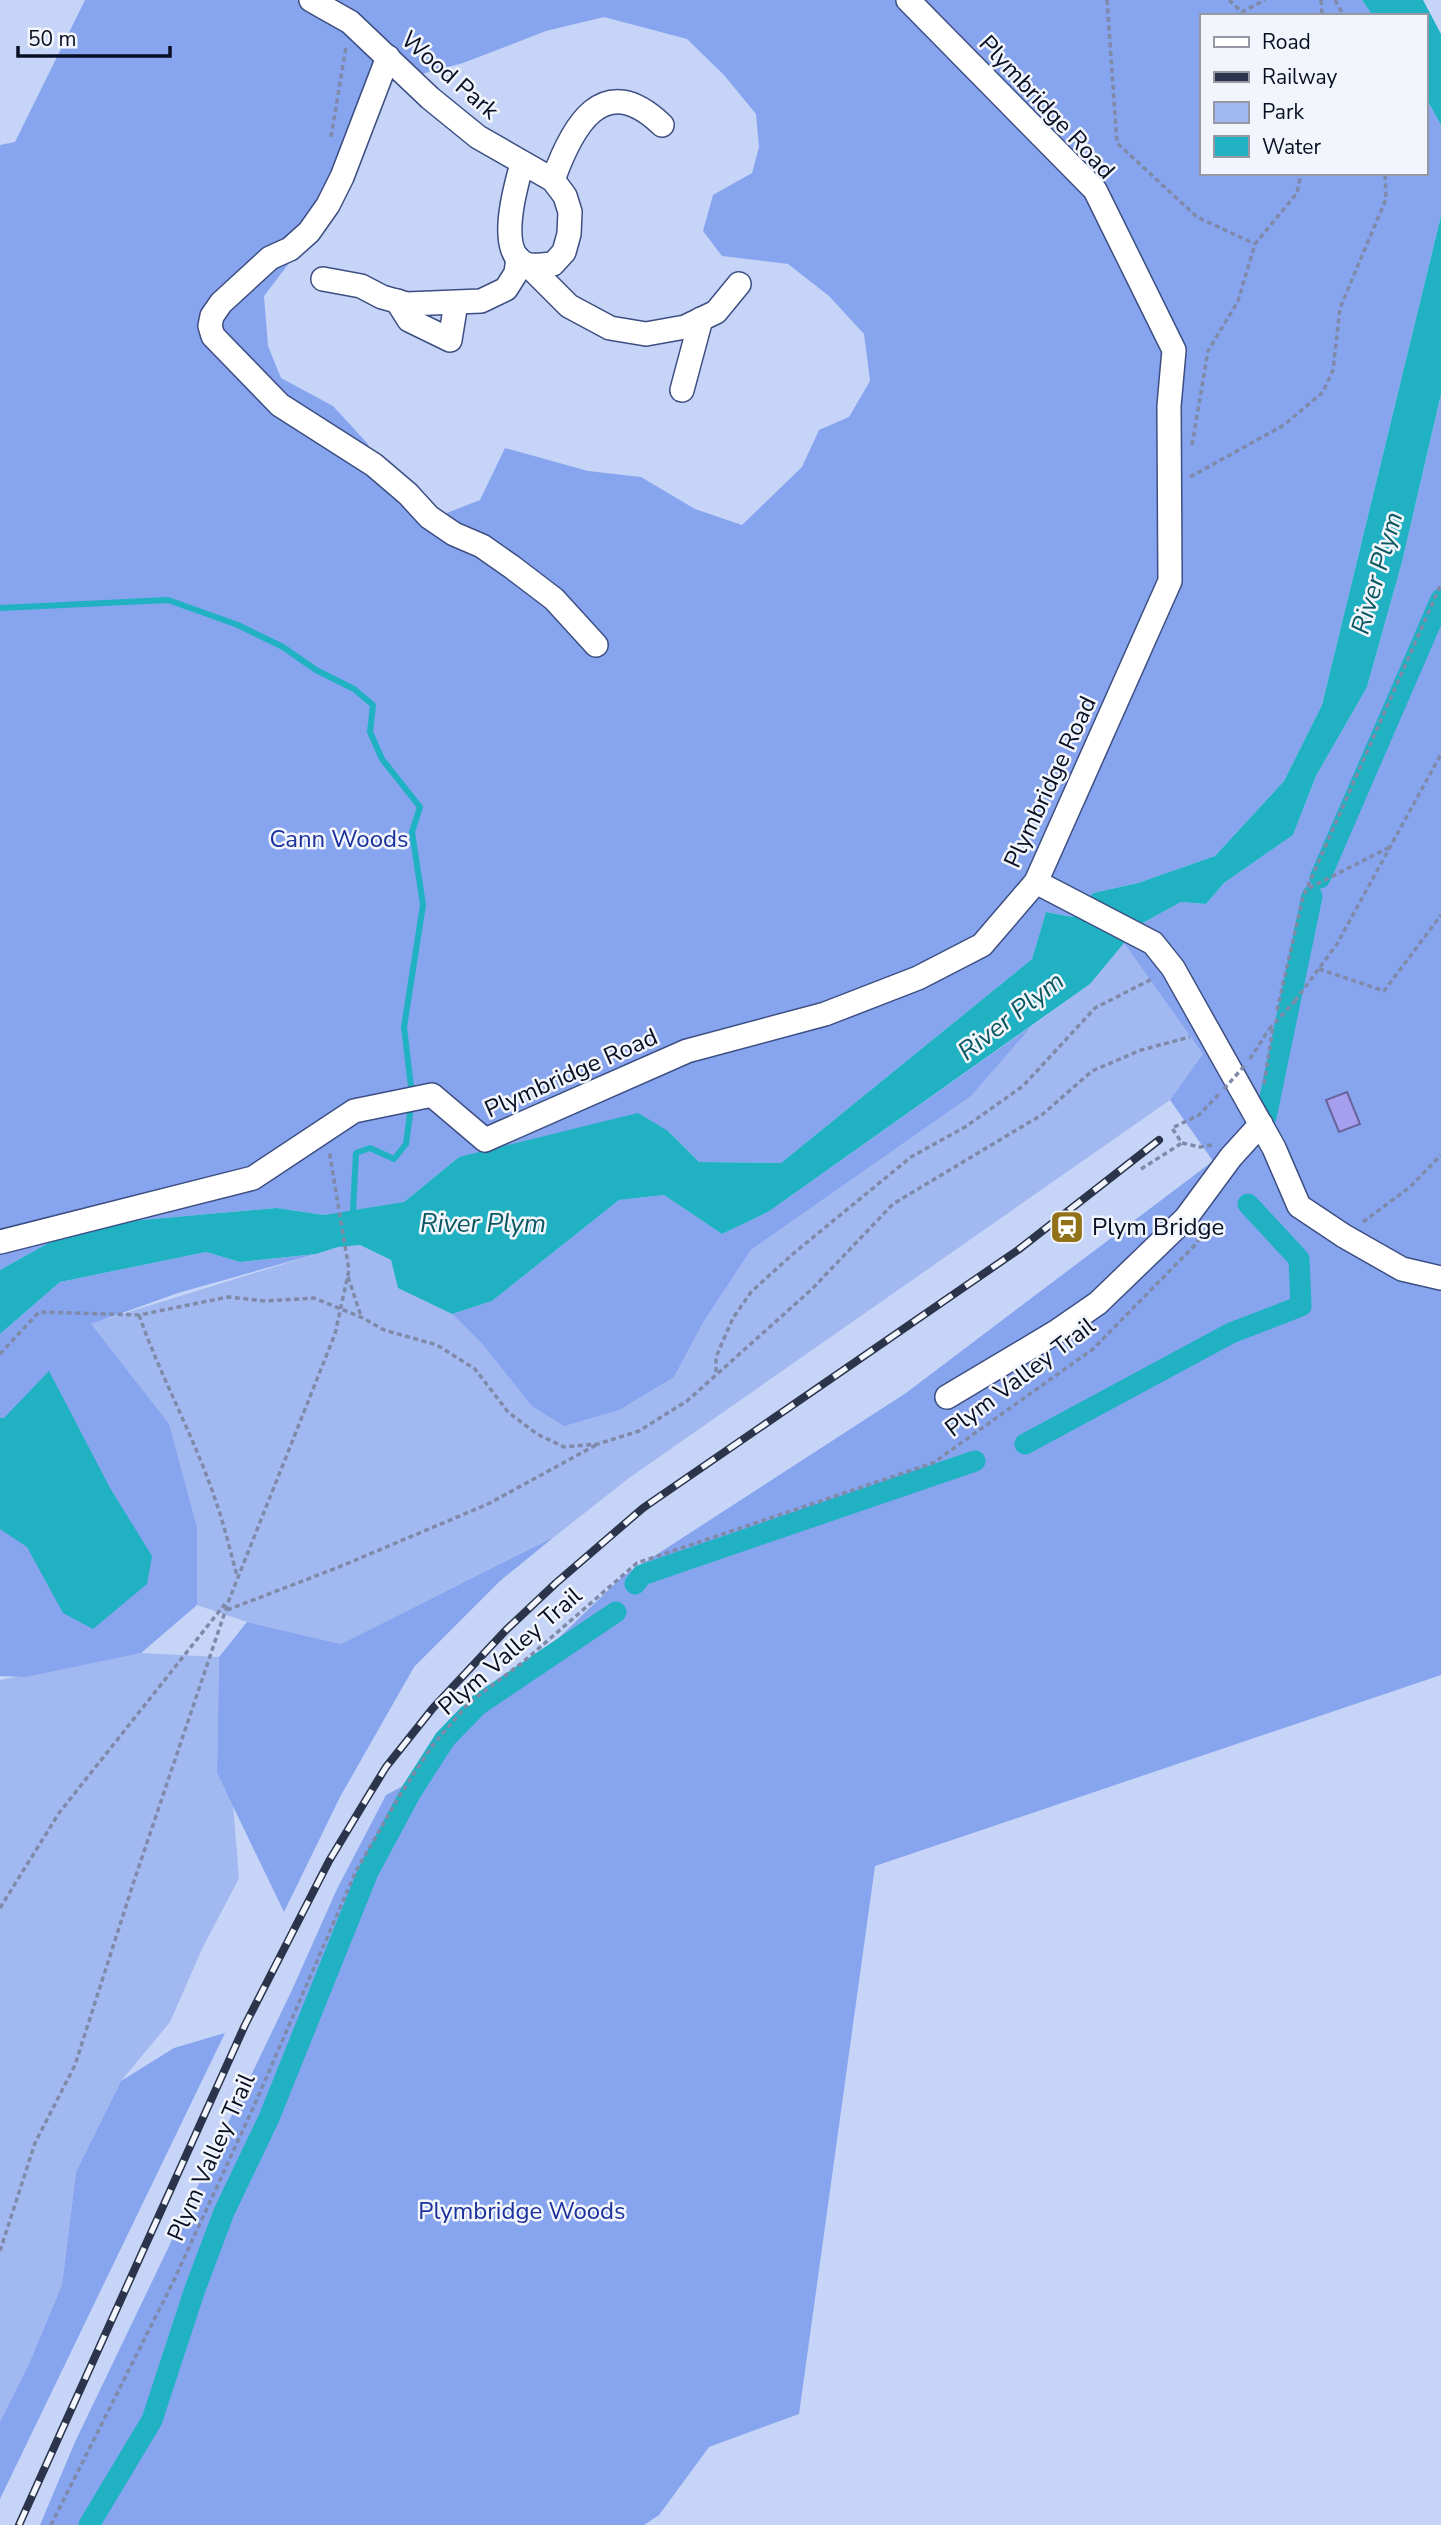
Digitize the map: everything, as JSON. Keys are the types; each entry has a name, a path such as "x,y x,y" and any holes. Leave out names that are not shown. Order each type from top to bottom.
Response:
{"street":[{"name":"Wood Park","path":"312,0 350,22 439,106 478,137 553,180"},
{"name":"Plymbridge Road","path":"0,1242 253,1178 354,1111 432,1095 485,1140 687,1051 825,1014 918,978 982,945 999,914 1035,882 1170,581 1169,406 1174,350 1095,190 908,0"},
{"path":"388,57 342,177 328,205 309,232 290,249 270,258 221,303 212,316 210,326 213,336 280,405 373,465 408,494 429,517 512,566 554,599 596,645"},
{"path":"523,262 553,264 564,252 569,234 570,212 565,196 553,180 564,148 576,128 593,109 610,102 627,102 647,111 662,125"},
{"path":"522,164 513,195 510,243 523,262 569,306 610,328 646,334 685,327 716,312 739,284"},
{"path":"323,279 361,286 383,297 407,304 481,301 506,289 523,262"},
{"path":"397,301 409,320 450,340 456,303"},
{"path":"682,390 701,319"},
{"path":"1035,882 1153,943 1173,968 1261,1124 1300,1206 1344,1236 1402,1269 1441,1278"},
{"path":"947,1397 1056,1332 1098,1303 1186,1218 1231,1157 1261,1124"}],"path":[{"path":"1107,0 1116,143 1197,217 1255,244"},
{"path":"1229,0 1242,12 1265,0"},
{"path":"331,137 350,22"},
{"path":"1192,448 1208,351 1238,301 1255,244 1297,193 1301,175"},
{"path":"1170,487 1284,425 1323,392 1333,370 1340,308 1386,199 1385,175"},
{"path":"1277,1010 1307,889 1441,584"},
{"path":"1231,1157 1222,1142 1200,1147 1182,1143 1172,1128 1199,1115 1224,1089 1337,944 1441,754"},
{"path":"1307,889 1392,846"},
{"path":"1319,969 1384,991 1441,915"},
{"path":"716,1372 716,1357 733,1318 751,1292 794,1253 911,1157 965,1127 1023,1086 1095,1008 1173,968"},
{"path":"1263,1089 1271,1028"},
{"path":"226,1610 339,1567 488,1504 598,1444 639,1431 687,1401 716,1372 812,1289 893,1204 1043,1114 1092,1071 1140,1050 1209,1031"},
{"path":"0,2251 36,2143 75,2065 237,1578 335,1334 349,1270 325,1131"},
{"path":"1141,1169 1182,1143"},
{"path":"1344,1236 1410,1187 1441,1156"},
{"name":"Plym Valley Trail","path":"51,2525 174,2280 254,2106 356,1871 432,1746 469,1703 523,1662 637,1563 933,1463 1093,1349 1196,1244 1202,1234"},
{"path":"348,1276 358,1311 363,1318"},
{"path":"0,1353 39,1312 139,1315 228,1297 266,1300 314,1298 363,1318 384,1330 437,1345 475,1370 508,1412 537,1434 564,1447 598,1444"},
{"path":"139,1315 155,1359 183,1416 216,1499 237,1578"},
{"path":"0,1908 59,1813 229,1600"}],"green space":[{"name":"Cann Woods","path":"85,0 1362,0 1372,14 1200,14 1200,175 1427,175 1427,100 1441,125 1441,216 1322,705 1284,781 1215,856 1138,883 1093,893 1074,917 1046,912 1032,959 781,1163 699,1162 668,1131 459,1157 404,1202 324,1215 277,1208 130,1221 52,1241 0,1270 0,145 15,142","holes":["604,17 687,39 724,75 756,114 759,147 752,173 713,195 703,231 722,256 788,264 829,296 864,334 870,381 849,417 819,430 802,467 742,525 695,509 641,477 588,471 505,448 480,500 439,516 395,490 367,443 333,406 281,378 268,346 264,296 299,250 388,83 463,63 546,31"]},
{"name":"Plymbridge Woods","path":"1441,394 1441,1675 875,1866 799,2414 709,2447 659,2515 644,2525 40,2525 75,2442 292,1990 337,1889 386,1795 429,1772 489,1705 622,1577 906,1393 1213,1161 1170,1100 1203,1054 1124,943 1139,925 1181,902 1206,904 1224,883 1293,835 1316,776 1367,687 1402,562"},
{"path":"1124,943 1204,1054 1170,1100 629,1478 554,1537 341,1644 247,1622 197,1605 197,1528 90,1324 338,1247 360,1245 391,1260 398,1288 452,1314 485,1347 674,1377 704,1321 751,1250 971,1096 1033,1025 1090,984"},
{"path":"1033,1025 971,1096 751,1250 704,1321 674,1377 619,1410 564,1426 532,1406 485,1347 452,1314 492,1301 619,1200 664,1195 722,1234 768,1212"},
{"path":"206,1252 240,1262 316,1254 178,1293 91,1324 169,1424 197,1528 197,1605 141,1653 25,1677 0,1676 0,1334 60,1282"},
{"path":"554,1537 500,1581 414,1667 340,1797 284,1912 217,1773 219,1657 247,1622 341,1644"},
{"path":"141,1653 219,1657 217,1773 233,1805 239,1878 202,1949 170,2022 121,2081 76,2172 62,2285 28,2366 0,2422 0,1680"},
{"path":"225,2033 0,2499 0,2422 28,2366 62,2285 76,2172 121,2081 174,2048"}],"water":[{"path":"1362,0 1423,0 1441,34 1441,125 1427,100 1427,14 1372,14"},
{"name":"River Plym","path":"1441,216 1441,394 1402,562 1367,687 1316,776 1293,835 1224,883 1206,904 1181,902 1139,925 1090,984 768,1212 722,1234 664,1195 619,1200 492,1301 452,1314 398,1288 391,1260 360,1245 338,1247 316,1254 240,1262 206,1252 60,1282 0,1334 0,1270 52,1241 130,1221 277,1208 324,1215 404,1202 459,1157 638,1113 668,1131 699,1162 781,1163 1032,959 1046,912 1073,917 1093,893 1138,883 1215,856 1284,781 1322,705"},
{"path":"49,1371 110,1488 152,1556 147,1584 93,1629 63,1613 27,1547 0,1529 0,1418 4,1418"}],"building":[{"path":"1347,1092 1360,1124 1339,1132 1326,1100"}],"waterway":[{"path":"1320,878 1441,599"},
{"path":"0,608 168,600 238,625 283,647 316,670 354,689 373,705 370,732 382,759 420,807 412,832 423,905 404,1027 412,1095"},
{"path":"1266,1117 1312,896"},
{"path":"351,1216 356,1153 370,1148 394,1159 406,1144 411,1106"},
{"path":"1025,1444 1231,1333 1301,1306 1299,1259 1248,1204"},
{"path":"635,1584 642,1575 975,1461"},
{"path":"89,2525 152,2420 195,2289 224,2212 269,2118 368,1872 411,1792 445,1739 478,1705 616,1612"}],"railway":[{"path":"19,2525 245,2025 329,1861 386,1767 433,1708 506,1630 643,1508 1018,1250 1159,1140"}],"place":[{"name":"Plym Bridge","path":"1067,1227"}]}
